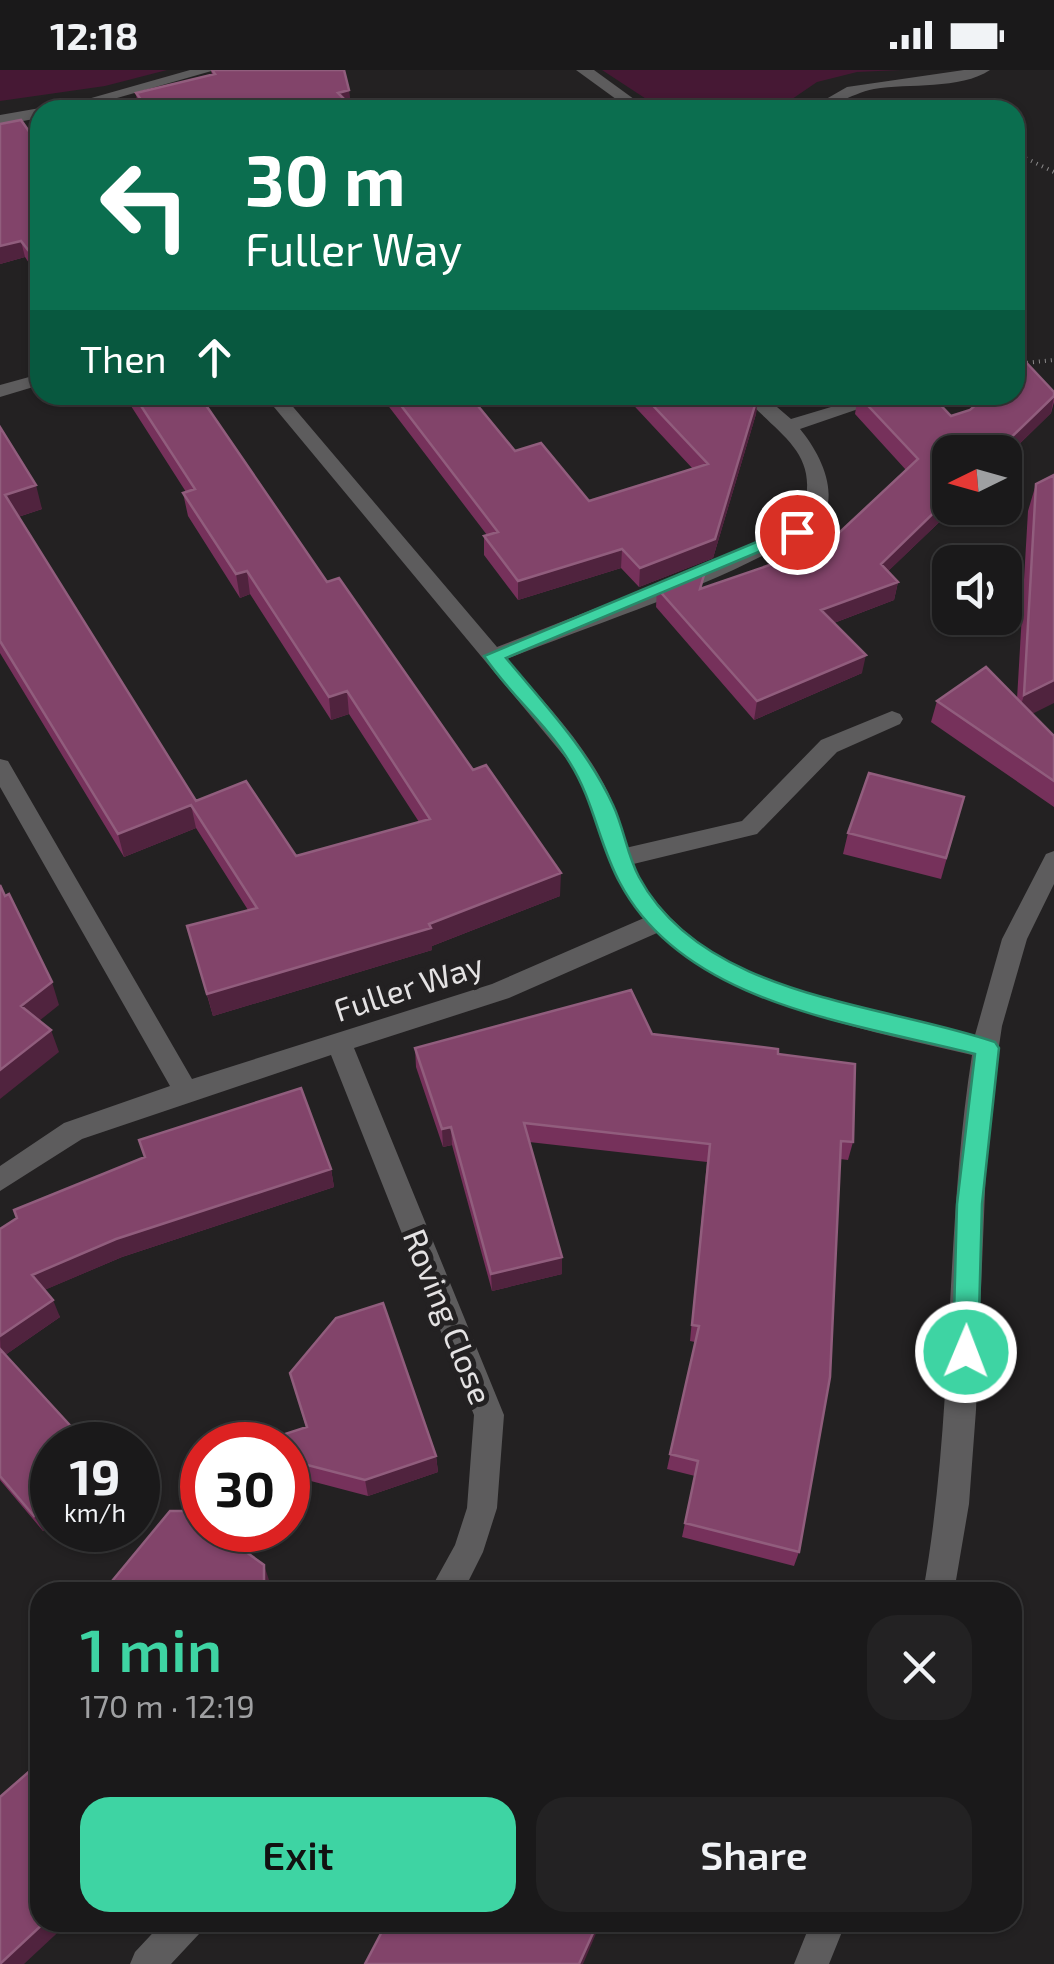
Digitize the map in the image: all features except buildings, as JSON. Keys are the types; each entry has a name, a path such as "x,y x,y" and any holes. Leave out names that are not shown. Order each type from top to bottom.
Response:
{"street":[{"path":"94,100 206,70"},
{"path":"584,70 627,100"},
{"path":"830,100 846,90 928,83 982,70"},
{"path":"0,120 30,115"},
{"path":"0,391 30,382"},
{"path":"281,405 577,756 604,808 629,880 660,921 715,965 797,999 987,1048"},
{"path":"493,656 797,532 815,511 818,478 813,454 764,405"},
{"path":"789,426 857,405"},
{"path":"621,858 749,828 829,746 892,718"},
{"path":"0,766 185,1090"},
{"path":"940,1582 964,1399 969,1204 987,1048 1014,940 1054,860"},
{"name":"Fuller Way","path":"0,1180 74,1131 185,1090 500,991 660,921"},
{"name":"Roving Close","path":"339,1043 478,1380 488,1415 491,1461 482,1512 460,1572 452,1582"},
{"path":"147,1964 177,1932"},
{"path":"811,1964 825,1932"}],"path":[{"path":"1025,158 1054,172"},
{"path":"1025,363 1054,360"}],"shaded area":[{"path":"0,70 167,70 105,86 0,101"},
{"path":"602,70 901,70 857,72 817,82 791,100 648,100"}],"route":[{"path":"797,532 746,557 493,656 577,756 604,808 629,880 660,921 691,950 715,965 797,999 987,1048 969,1204 966,1352"}]}
